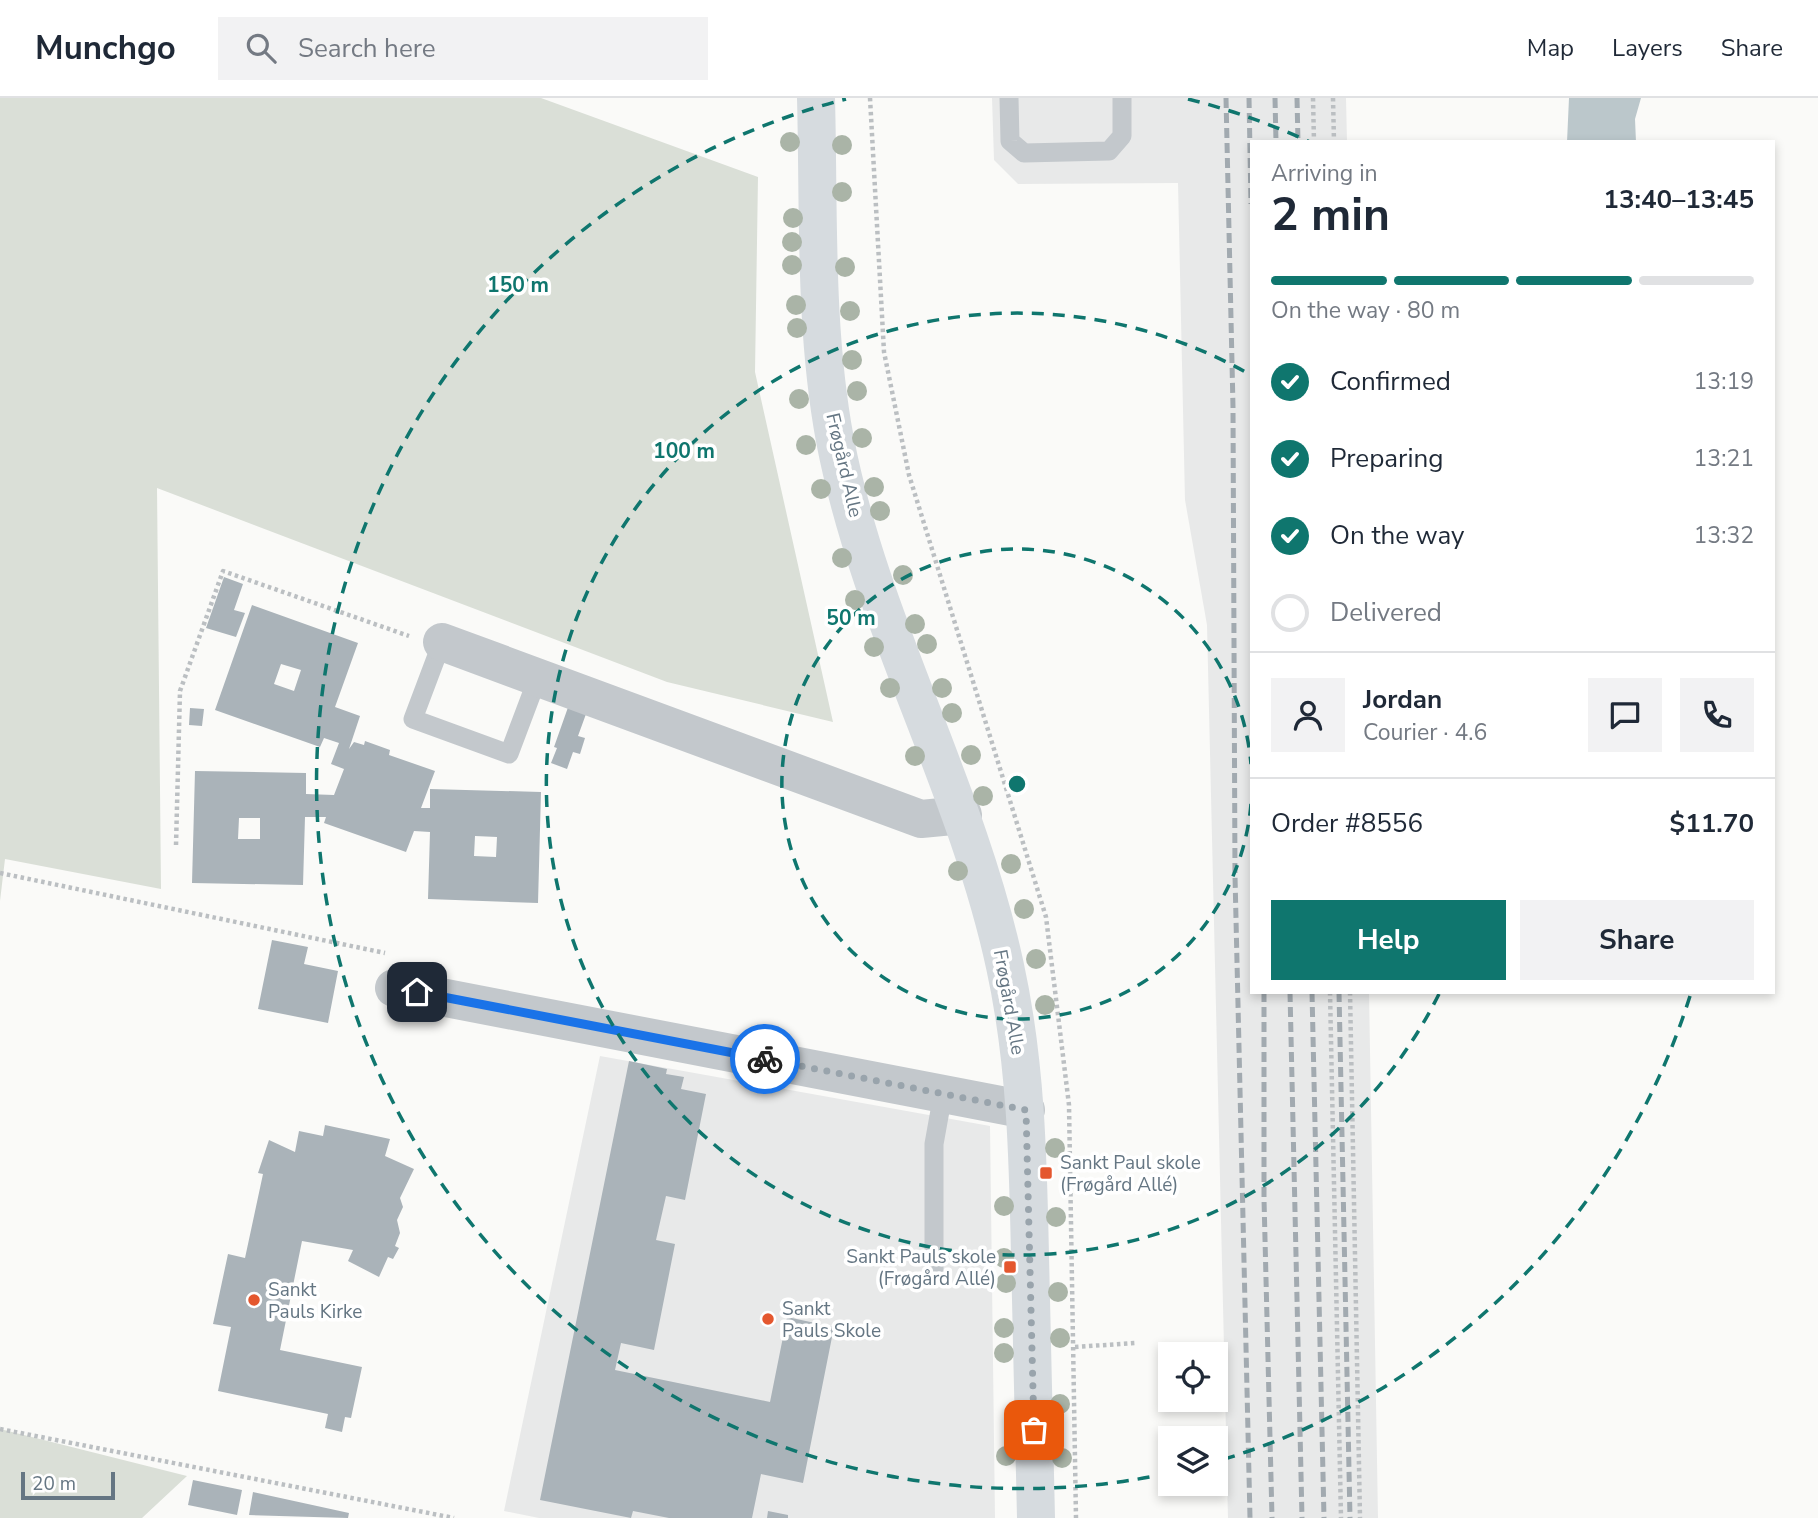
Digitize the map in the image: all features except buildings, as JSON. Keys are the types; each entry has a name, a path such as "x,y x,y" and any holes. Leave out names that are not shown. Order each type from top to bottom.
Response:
{"street":[{"name":"Frøgård Alle","path":"816,98 822,331 835,440 856,519 898,650 963,815 1006,968 1018,1033 1026,1110 1037,1518"},
{"path":"442,642 921,819 963,815"},
{"path":"394,988 1026,1110"}],"lane":[{"path":"1009,98 1010,141 1024,152 1109,151 1122,136 1122,98"},
{"path":"442,642 414,719 485,746 509,754 538,677"},
{"path":"934,1271 934,1144 943,1094"}],"path":[{"path":"1313,98 1314,140"},
{"path":"1333,98 1334,140"},
{"path":"176,845 180,691 223,571 419,640 442,642"},
{"path":"0,873 403,957 394,988"},
{"path":"1330,994 1340,1518"},
{"path":"1350,994 1360,1518"},
{"path":"1074,1347 1135,1343"},
{"path":"0,1429 454,1518"}],"shaded area":[{"path":"0,98 541,98 758,177 755,372 833,722 667,682 157,488 161,889 5,859 0,901"},
{"path":"992,98 1346,98 1347,140 1250,140 1250,994 1369,994 1378,1518 1228,1518 1228,1426 1226,1426 1226,1412 1228,1412 1228,1342 1224,1342 1207,625 1185,500 1178,183 1018,184 994,160"},
{"path":"1569,98 1641,98 1635,119 1636,140 1567,140"},
{"name":"Sankt Pauls Skole","path":"600,1056 990,1126 995,1518 539,1518 504,1511"},
{"path":"0,1429 187,1476 142,1518 0,1518"}],"railway":[{"path":"1226,98 1233,407 1235,876 1250,1518"},
{"path":"1249,98 1250,151"},
{"path":"1275,98 1276,140"},
{"path":"1297,98 1298,140"},
{"path":"1264,994 1264,1199 1272,1518"},
{"path":"1290,994 1302,1518"},
{"path":"1312,994 1324,1518"},
{"path":"1339,994 1350,1518"}],"way so far":[{"path":"765,1059 1026,1110 1034,1430"}],"place":[{"name":"Sankt Paul skole (Frøgård Allé)","path":"1046,1173"},
{"name":"Sankt Pauls skole (Frøgård Allé)","path":"1010,1267"},
{"name":"Sankt Pauls Kirke","path":"254,1300"},
{"name":"Sankt Pauls Skole","path":"768,1319"}],"route":[{"path":"417,992 765,1059"}]}
